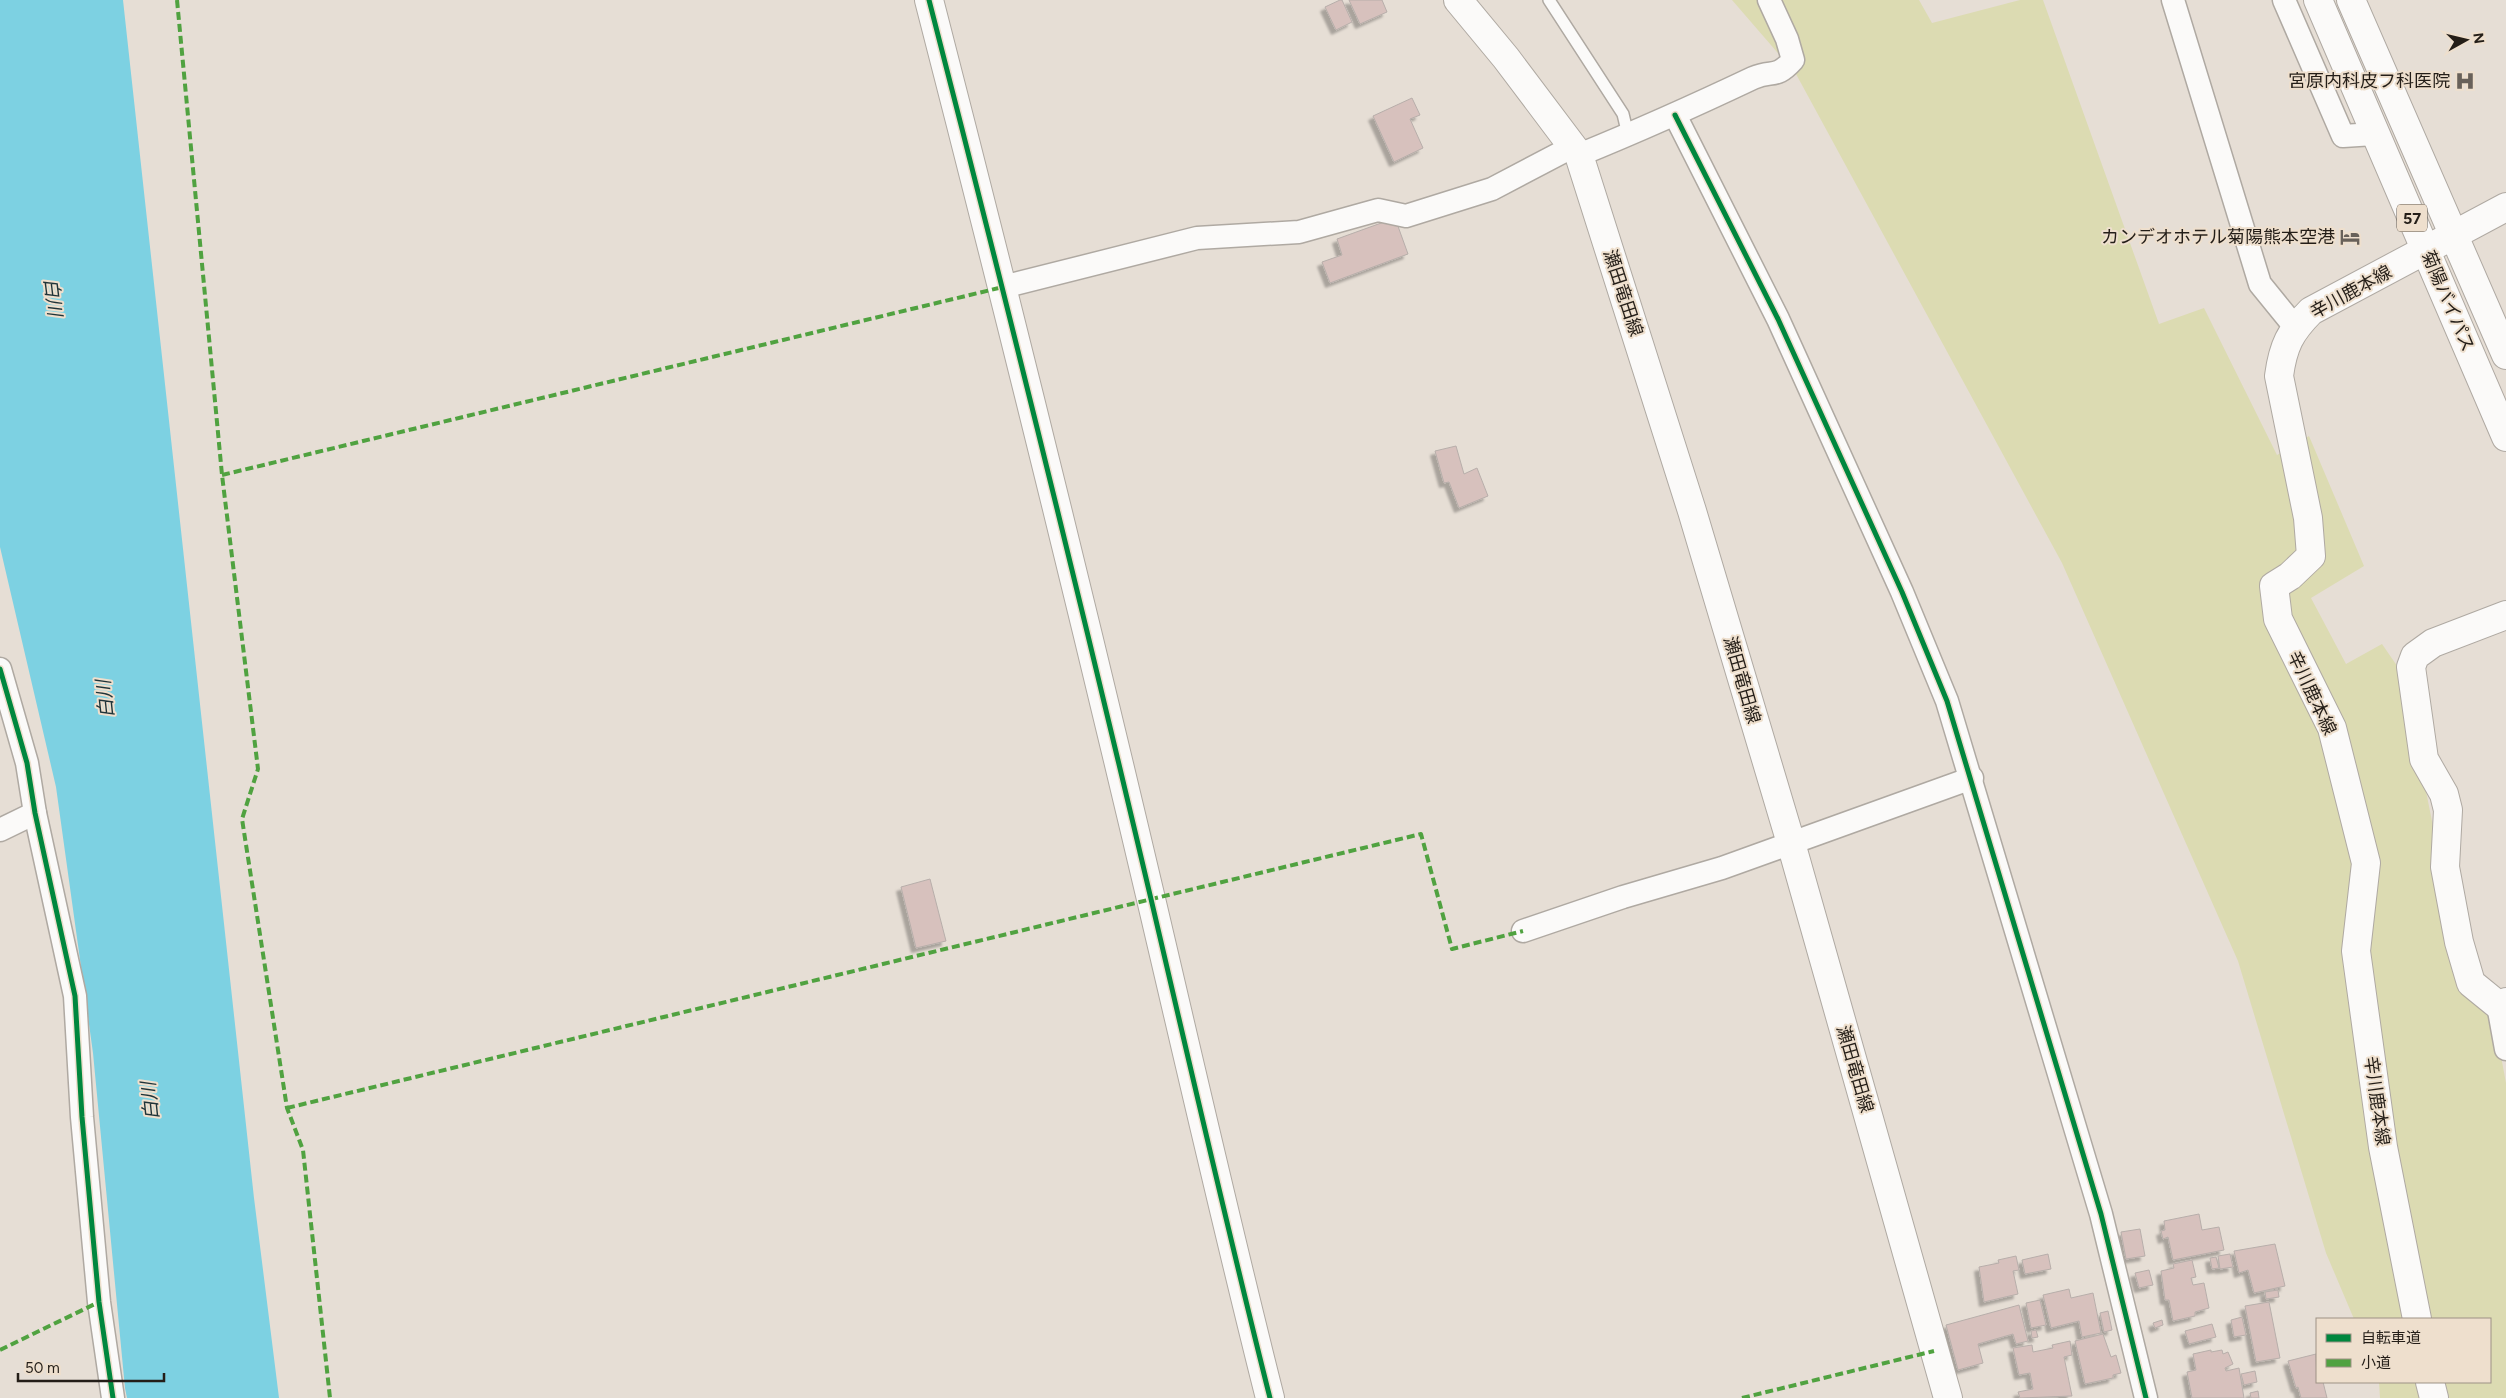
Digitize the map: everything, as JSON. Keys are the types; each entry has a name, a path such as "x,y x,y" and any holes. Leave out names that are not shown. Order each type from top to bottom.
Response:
{"main road":[{"path":"929,0 1003,287 1151,898 1202,1124 1270,1398"},
{"name":"瀬田竜田線","path":"1458,0 1506,58 1576,151 1692,511 1791,844 1948,1398"},
{"name":"菊陽バイパス","path":"2318,0 2374,134 2506,437"},
{"name":"菊陽バイパス","path":"2351,0 2506,355"},
{"name":"辛川鹿本線","path":"2417,1318 2383,1147 2356,951 2366,863 2332,728 2278,619 2274,586 2290,576 2311,556 2308,518 2289,433 2280,376 2282,352 2295,327 2312,311 2506,207"},
{"path":"2502,1004 2471,983 2459,942 2445,868 2448,810 2444,794 2424,759 2411,667 2415,656 2433,643 2506,615"},
{"path":"2430,1383 2434,1398"}],"street":[{"path":"1003,287 1197,238 1299,232 1378,210 1406,216 1492,189 1576,151 1628,135 1757,77 1782,72 1793,60 1787,39 1769,0"},
{"path":"2173,0 2260,284 2295,327"},
{"path":"2284,0 2343,136 2374,134"},
{"path":"1675,115 1778,319 1902,592 1947,701 1972,778 2102,1214 2146,1398"},
{"path":"0,669 27,763 35,813 75,996 82,1117 99,1302 113,1398"},
{"path":"1523,932 1623,897 1722,868 1972,778"},
{"path":"0,830 35,813"},
{"path":"2502,1004 2506,1049"}],"lane":[{"path":"1548,0 1623,114 1628,135"}],"green space":[{"path":"1732,0 1919,0 1932,23 2020,0 2043,0 2159,324 2204,308 2277,455 2309,436 2364,566 2311,598 2346,664 2382,644 2402,673 2432,821 2461,990 2492,1008 2506,1083 2506,1398 2380,1398 2379,1383 2491,1383 2491,1318 2354,1318 2326,1253 2238,961 2062,563 1796,74"}],"water":[{"name":"白川","path":"0,0 123,0 254,1198 279,1398 127,1398 125,1388 93,1053 56,787 0,547"}],"building":[{"path":"1342,0 1352,22 1336,30 1325,7"},
{"path":"1349,0 1382,0 1387,12 1360,24"},
{"path":"1412,98 1420,115 1410,119 1423,148 1394,162 1373,116"},
{"path":"1395,218 1408,254 1330,283 1322,262 1342,255 1337,239"},
{"path":"1456,446 1464,474 1477,468 1488,496 1459,508 1449,482 1444,483 1435,451"},
{"path":"930,879 946,941 916,948 901,887"},
{"path":"2199,1214 2202,1230 2219,1227 2224,1250 2173,1260 2168,1237 2163,1239 2161,1231 2165,1230 2164,1221"},
{"path":"2140,1229 2145,1256 2126,1259 2121,1232"},
{"path":"2275,1244 2285,1286 2254,1293 2248,1270 2239,1273 2234,1251"},
{"path":"2048,1254 2051,1269 2025,1274 2022,1260"},
{"path":"2230,1254 2233,1267 2220,1269 2218,1256"},
{"path":"2016,1256 2019,1270 2013,1271 2018,1294 1984,1302 1979,1267 1999,1263 1998,1260"},
{"path":"2216,1257 2219,1268 2212,1269 2210,1258"},
{"path":"2192,1260 2196,1277 2191,1278 2193,1285 2204,1283 2209,1308 2195,1312 2195,1316 2173,1321 2169,1300 2165,1300 2161,1271 2174,1268 2173,1264"},
{"path":"2149,1270 2153,1285 2139,1288 2135,1273"},
{"path":"2069,1289 2071,1298 2093,1293 2101,1333 2082,1337 2079,1321 2051,1328 2043,1295"},
{"path":"2278,1290 2279,1297 2266,1299 2265,1292"},
{"path":"2040,1300 2046,1325 2031,1328 2026,1303"},
{"path":"2269,1302 2280,1358 2256,1362 2245,1306"},
{"path":"2019,1305 2028,1341 2016,1344 2013,1334 1978,1344 1983,1363 1958,1370 1946,1325"},
{"path":"2108,1311 2112,1330 2104,1332 2100,1313"},
{"path":"2242,1317 2246,1335 2234,1337 2231,1320"},
{"path":"2162,1320 2163,1325 2155,1328 2153,1323"},
{"path":"2212,1324 2216,1337 2189,1344 2185,1331"},
{"path":"2036,1330 2038,1337 2032,1338 2031,1331"},
{"path":"2103,1334 2111,1357 2116,1355 2121,1373 2113,1375 2113,1378 2085,1384 2075,1341"},
{"path":"2070,1341 2072,1355 2064,1357 2072,1396 2020,1398 2018,1392 2033,1389 2030,1373 2019,1375 2013,1348 2032,1345 2033,1352 2053,1348 2052,1345"},
{"path":"2211,1350 2211,1352 2222,1350 2223,1354 2228,1352 2233,1364 2225,1368 2226,1371 2239,1368 2244,1398 2192,1398 2187,1372 2196,1370 2193,1354"},
{"path":"2316,1354 2316,1383 2323,1383 2327,1398 2301,1398 2288,1361"},
{"path":"2255,1371 2257,1382 2244,1385 2241,1374"},
{"path":"2258,1391 2259,1398 2251,1398 2250,1393"}],"marked path":[{"path":"177,0 222,475 258,769 242,819 287,1108 303,1150 330,1398"},
{"path":"222,475 1003,287"},
{"path":"287,1108 1421,834 1452,949 1523,931"},
{"path":"0,1350 99,1302"},
{"path":"1742,1398 1934,1351"}],"cycle path":[{"path":"929,0 1070,561 1270,1398"},
{"path":"1675,115 1778,319 1902,592 1947,701 2101,1214 2146,1398"},
{"path":"0,669 27,763 35,813 75,996 82,1117 99,1302 113,1398"}],"place":[{"name":"宮原内科皮フ科医院","path":"2465,81"},
{"name":"カンデオホテル菊陽熊本空港","path":"2350,237"}]}
